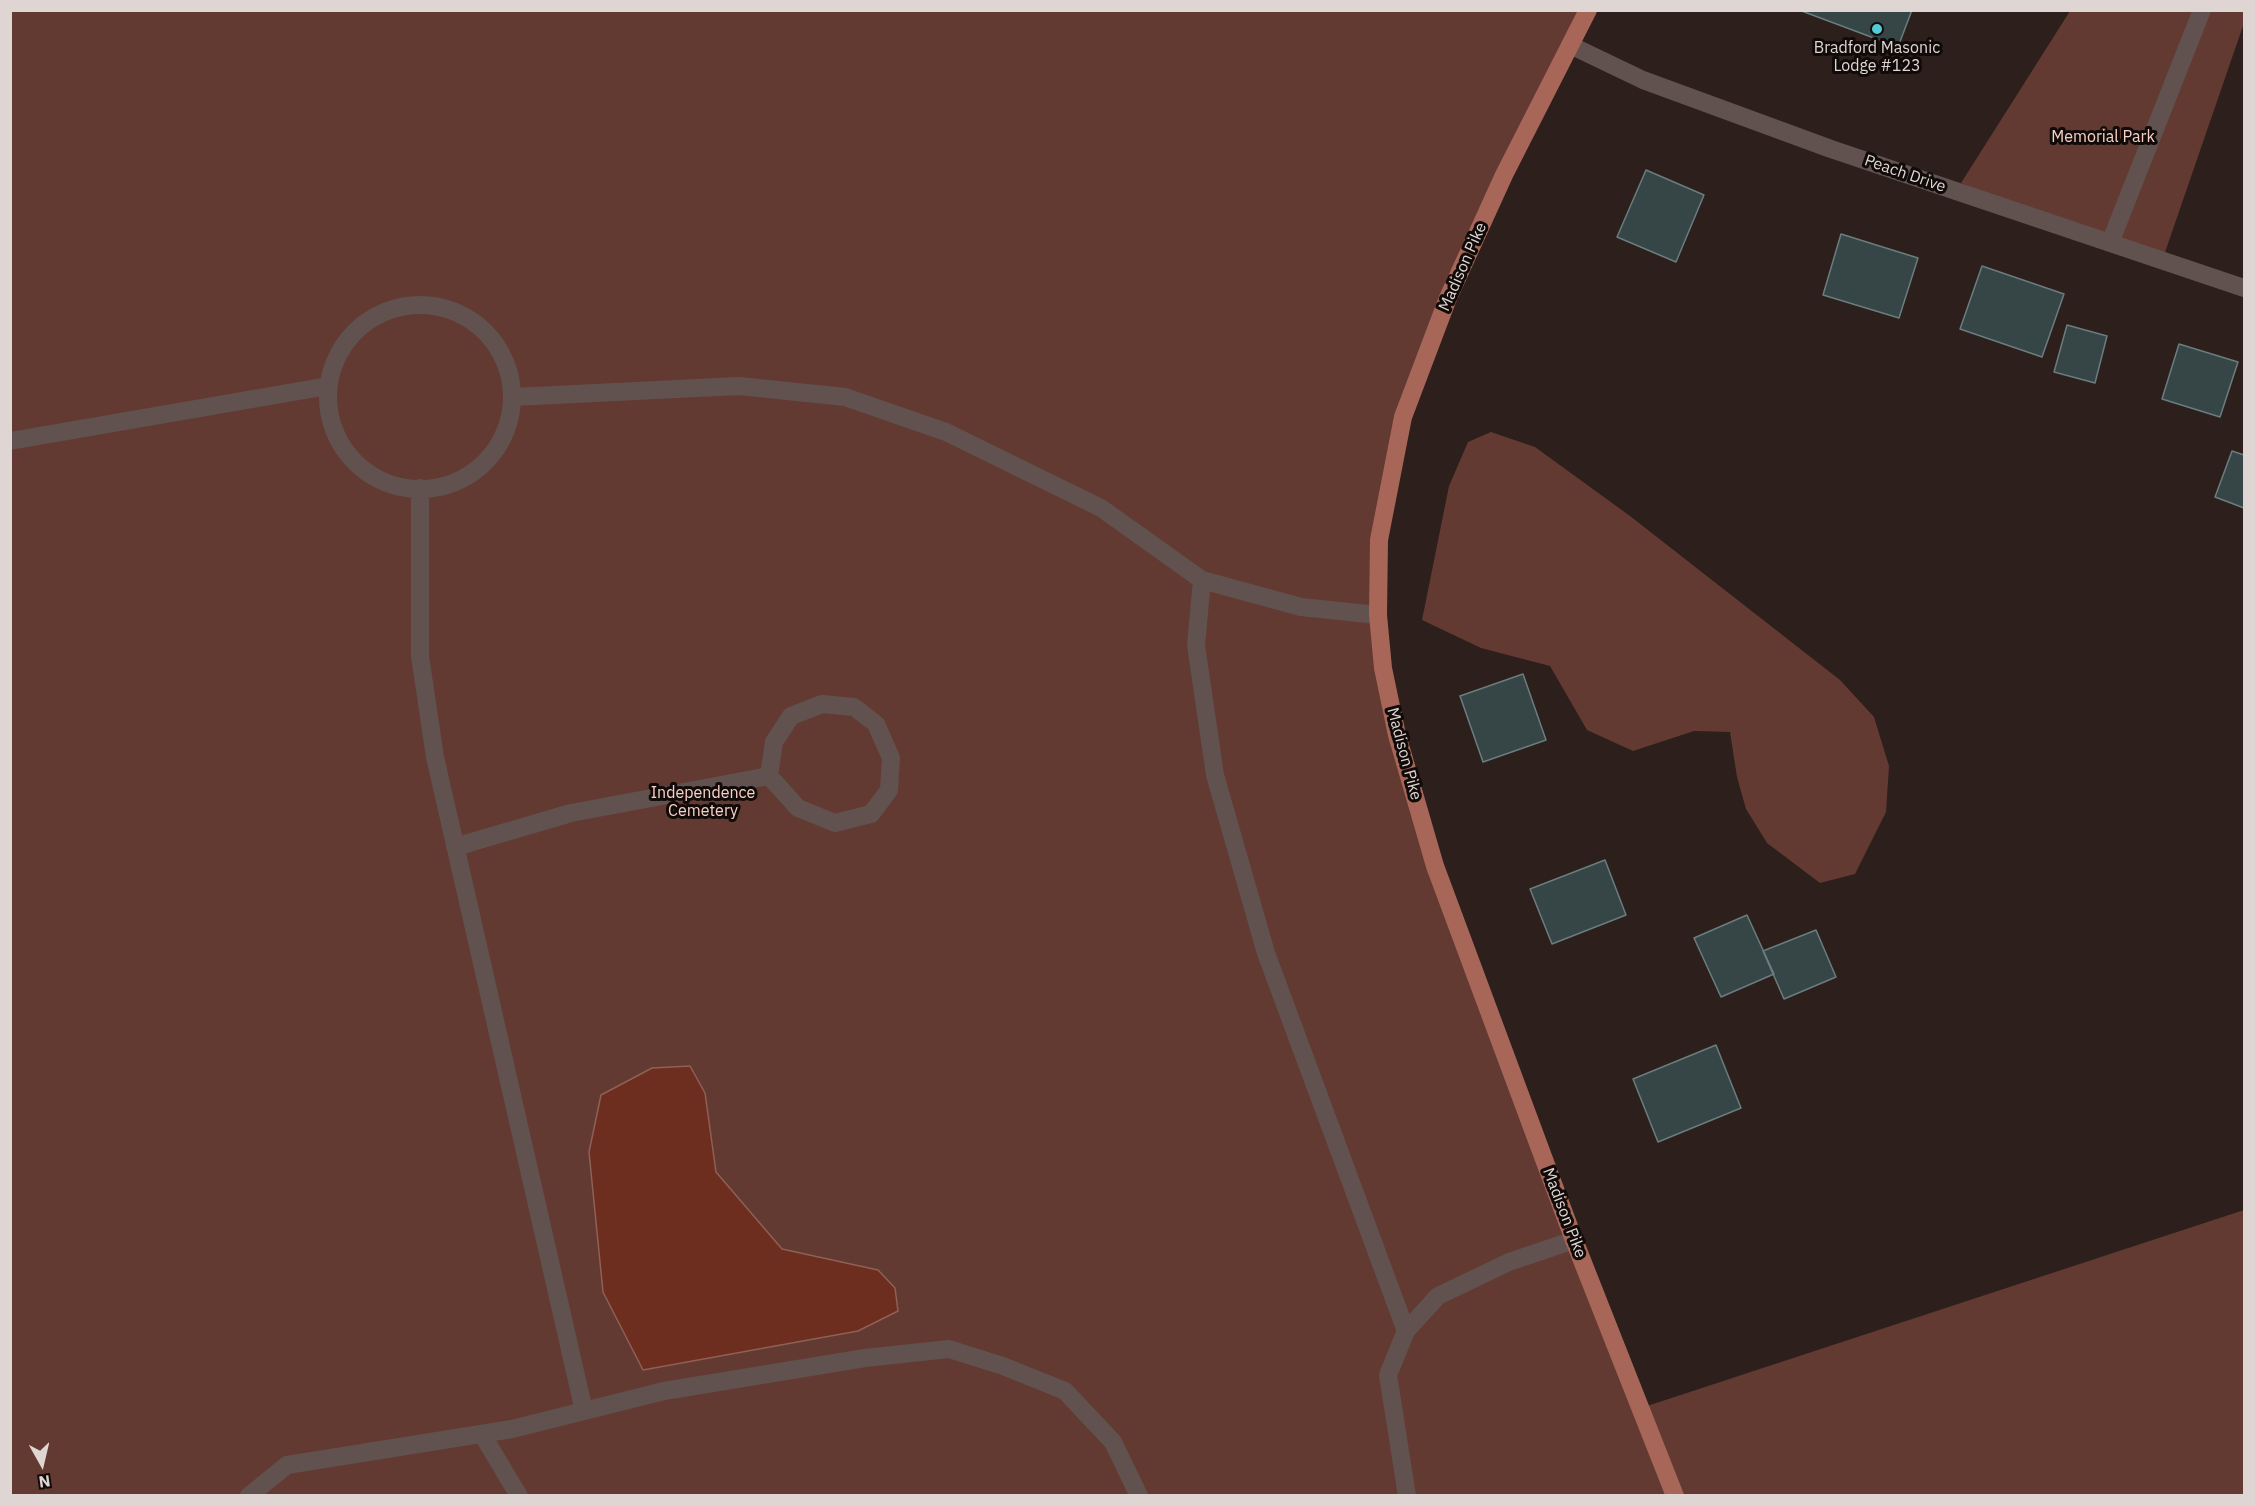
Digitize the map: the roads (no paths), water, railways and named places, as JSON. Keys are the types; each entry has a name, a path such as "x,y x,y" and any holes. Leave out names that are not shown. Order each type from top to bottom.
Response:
{"main road":[{"name":"Madison Pike","path":"1588,10 1504,175 1452,288 1403,417 1379,540 1378,615 1383,669 1397,735 1435,866 1574,1240 1675,1496"}],"street":[{"path":"2110,243 2202,10"},
{"name":"Peach Drive","path":"1570,45 1643,80 1831,149 2244,288"},
{"path":"420,305 452,310 470,319 494,341 508,366 513,398 507,432 490,459 468,477 437,489 397,487 368,474 337,439 330,418 328,386 334,362 352,336 370,320 401,307 420,305"},
{"path":"10,441 328,386"},
{"path":"513,398 739,386 845,396 946,432 1101,508 1202,580 1301,607 1378,615"},
{"path":"420,488 420,656 435,758 584,1411"},
{"path":"1202,580 1196,645 1215,775 1266,953 1406,1331"},
{"path":"822,704 854,707 876,724 891,758 889,790 871,814 835,823 798,808 769,776 774,742 791,716 822,704"},
{"path":"455,847 571,813 769,776"},
{"path":"1407,1496 1388,1375 1406,1331 1438,1296 1509,1262 1574,1240"},
{"path":"249,1496 288,1465 512,1429 664,1390 865,1358 949,1349 1003,1366 1065,1391 1113,1442 1138,1496"},
{"path":"482,1434 519,1496"}],"place":[{"name":"Bradford Masonic Lodge #123","path":"1877,29"}],"park label":[{"name":"Memorial Park","path":"2103,137"},
{"name":"Independence Cemetery","path":"703,802"}]}
